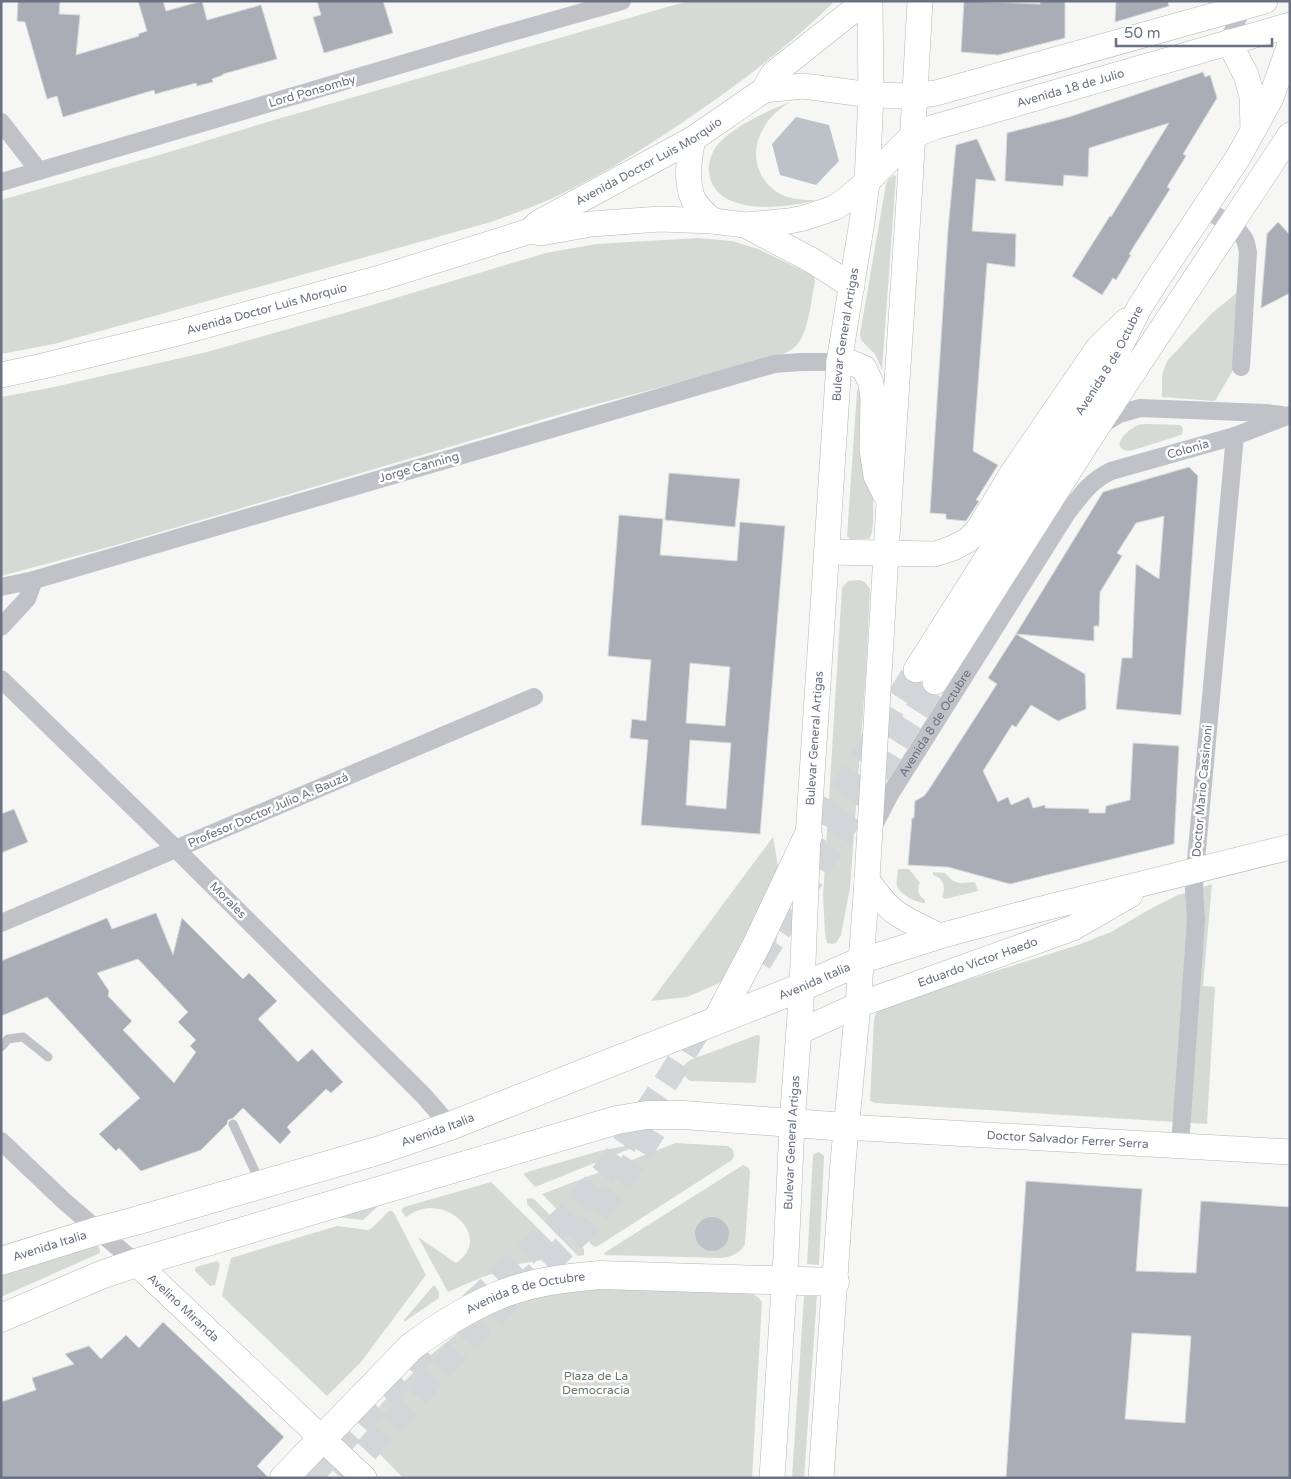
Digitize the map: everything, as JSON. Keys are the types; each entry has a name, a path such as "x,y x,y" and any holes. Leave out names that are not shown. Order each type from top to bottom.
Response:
{"main road":[{"name":"Avenida Doctor Luis Morquio","path":"530,231 538,222 694,139 764,90 773,74 865,1"},
{"name":"Bulevar General Artigas","path":"772,1478 785,1280 792,1124 802,987 808,836 839,362 867,182 872,95 870,1"},
{"path":"821,1478 846,1127 858,1005 867,880 868,836 920,1"},
{"path":"872,95 914,96 936,93 1243,5 1265,1"},
{"name":"Avenida 18 de Julio","path":"867,182 912,136 935,127 1290,24"},
{"path":"1229,42 1246,75 1252,96 1253,130"},
{"name":"Avenida 8 de Octubre","path":"1290,44 1271,98 1239,156 1139,308 1117,353 925,676 1095,430 1290,135"},
{"name":"Avenida Doctor Luis Morquio","path":"764,90 803,86 872,95"},
{"path":"694,139 688,166 690,186 694,200 713,221"},
{"name":"Avenida Doctor Luis Morquio","path":"1,375 178,333 383,277 530,231 541,233 591,224 660,219 713,221 744,225 788,221 834,208 867,182"},
{"name":"Avenida Doctor Luis Morquio","path":"744,225 812,261 852,286"},
{"path":"826,552 935,554 953,548 968,540 978,530 1013,472 1098,348 1139,308"},
{"path":"839,362 852,363 864,368 870,383 873,399 872,449 876,476 889,503"},
{"path":"717,1020 808,836"},
{"name":"Eduardo Víctor Haedo","path":"861,961 940,936 1290,846"},
{"path":"867,880 881,899 894,912 940,936"},
{"name":"Eduardo Víctor Haedo","path":"799,1032 858,1005 1073,928 1152,882"},
{"name":"Avenida Italia","path":"1,1262 97,1230 132,1222 380,1150 450,1126 802,987 861,961"},
{"path":"1,1318 136,1262 617,1120 646,1115 684,1116 846,1127"},
{"name":"Doctor Salvador Ferrer Serra","path":"846,1127 1290,1152"},
{"name":"Avelino Miranda","path":"136,1262 364,1478"},
{"name":"Avenida 8 de Octubre","path":"284,1478 410,1347 455,1317 498,1295 549,1282 600,1276 835,1282"}],"street":[{"name":"Lord Ponsomby","path":"1,182 622,1"},
{"path":"1229,42 1243,5"},
{"path":"1,122 39,170"},
{"path":"1204,208 1239,233 1245,241 1248,252 1241,368"},
{"name":"Jorge Canning","path":"1,587 34,580 774,364 839,362"},
{"name":"Avenida 8 de Octubre","path":"1095,430 1119,414 1140,408 1288,415"},
{"name":"Colonia","path":"1087,487 1111,471 1235,436 1288,415"},
{"name":"Doctor Mario Cassinoni","path":"1180,1146 1196,919 1195,871 1235,436"},
{"name":"Avenida 8 de Octubre","path":"868,836 889,796 1067,513 1087,487"},
{"path":"1,627 27,600 34,580"},
{"name":"Morales","path":"1,679 176,849 424,1096 450,1126"},
{"name":"Profesor Doctor Julio A. Bauzá","path":"1,923 534,697"},
{"name":"Avelino Miranda","path":"1,1141 64,1201 136,1262"}],"lane":[{"path":"1,1047 8,1039 22,1037 48,1057"},
{"path":"233,1124 261,1185"}],"green space":[{"path":"688,1 835,1 769,59 735,86 682,123 611,168 539,204 491,222 54,344 1,354 1,200"},
{"path":"790,102 768,121 763,129 756,148 758,168 768,184 785,196 804,200 816,200 774,207 758,207 743,205 729,200 718,192 711,181 709,168 712,154 725,137 735,130"},
{"path":"894,175 896,176 882,370 875,354 861,340 860,334 886,184"},
{"path":"698,238 732,241 758,249 814,276 815,281 807,322 802,337 794,348 772,358 578,409 113,546 1,576 1,397 54,387 207,352 546,253 596,244"},
{"path":"1238,292 1233,370 1215,401 1162,397 1162,375 1167,361 1212,313"},
{"path":"862,387 873,491 872,529 869,539 850,539 847,536 857,391"},
{"path":"1142,424 1180,425 1183,428 1182,434 1130,451 1120,447 1121,440 1132,428"},
{"path":"859,580 865,582 870,589 866,672 850,888 841,935 836,943 833,944 827,943 823,896 842,588 848,581"},
{"path":"773,837 780,877 776,953 773,959 687,997 651,1001"},
{"path":"898,869 909,869 920,883 919,893 925,900 925,903 909,898 899,889 897,886"},
{"path":"933,872 945,873 953,881 960,883 975,882 978,891 945,899 942,897 943,883 940,878 933,875"},
{"path":"1212,884 1203,986 1215,987 1207,1124 876,1103 870,1101 874,1019 877,1010 881,1007 1078,945 1111,932 1178,895"},
{"path":"757,1035 760,1037 756,1082 690,1081 683,1073 683,1067 690,1060"},
{"path":"676,1143 728,1146 733,1150 734,1156 732,1160 598,1246 592,1245 542,1194"},
{"path":"642,1144 535,1187 524,1175 524,1173 599,1151"},
{"path":"819,1152 824,1156 819,1265 807,1264 813,1155"},
{"path":"743,1165 749,1168 745,1244 732,1256 721,1258 605,1255 604,1253","holes":["713,1217 722,1220 729,1233 724,1245 719,1249 708,1250 698,1244 695,1237"]},
{"path":"491,1182 562,1253 559,1257 519,1264 448,1292 418,1237 456,1263 467,1253 470,1241 467,1230 460,1220 449,1212 435,1208 421,1210 406,1217 402,1209"},
{"path":"527,1199 534,1199 584,1249 584,1255 578,1256 527,1204"},
{"path":"380,1204 363,1220 335,1217"},
{"path":"389,1211 394,1213 426,1275 361,1362 327,1396 223,1297 231,1258 337,1226 368,1230"},
{"path":"96,1245 100,1249 100,1253 1,1297 1,1275"},
{"path":"217,1261 220,1264 215,1285 210,1286 195,1269 196,1267"},
{"path":"433,1286 439,1292 439,1298 404,1322 404,1320"},
{"name":"Plaza de La Democracia","path":"569,1288 744,1291 752,1294 762,1302 752,1478 403,1478 373,1447 367,1435 368,1425 372,1416 383,1402 433,1353 494,1306"},
{"path":"804,1296 817,1296 804,1478 792,1478"}],"shaded area":[{"path":"796,117 829,125 839,161 816,185 780,175 772,144"},
{"path":"712,1217 724,1222 729,1234 724,1246 712,1251 700,1246 695,1234 700,1222"}],"building":[{"path":"18,1 60,1 59,14 80,15 76,55 139,36 138,34 147,31 138,1 163,1 166,11 202,1 207,20 261,5 277,59 223,74 212,79 213,82 197,86 196,83 155,94 154,90 63,117 57,96 47,99 25,22 17,21"},
{"path":"317,1 383,1 393,33 324,53 313,17 321,15"},
{"path":"964,1 1040,4 1040,1 1065,1 1065,38 998,55 961,52"},
{"path":"1116,1 1168,1 1169,6 1115,22"},
{"path":"1203,72 1205,77 1210,75 1217,98 1183,154 1186,156 1167,187 1170,189 1129,254 1131,255 1116,280 1113,278 1102,295 1072,276 1169,123 1089,148 1088,177 1064,175 1063,186 1005,181 1007,133 1069,117"},
{"path":"977,139 996,181 976,179 972,231 1016,234 1015,267 987,263 973,451 998,465 976,500 979,501 966,521 946,519 946,514 930,513 948,230 956,145"},
{"path":"1278,222 1290,235 1290,293 1261,308 1267,234"},
{"path":"1189,467 1198,476 1181,715 1116,709 1122,658 1132,658 1136,564 1159,579 1164,516 1136,523 1117,553 1122,556 1100,592 1099,626 1094,626 1094,641 1016,634 1103,492"},
{"path":"669,473 740,479 735,527 665,520"},
{"path":"619,515 663,519 660,555 737,561 740,522 785,526 760,834 641,825 648,740 630,738 632,719 646,721 651,660 608,656","holes":["690,663 730,667 725,726 686,723","690,740 731,743 726,809 686,805"]},
{"path":"1016,634 1085,674 1086,709 1058,721 1031,705 1016,727 1012,725 983,771 998,802 1008,797 1011,805 1029,797 1033,808 1045,805 1045,808 1089,809 1089,813 1105,813 1106,806 1130,800 1133,743 1179,746 1174,844 1010,884 948,867 908,865 915,801 924,796 928,791 997,684 988,678"},
{"path":"14,809 28,842 1,853 1,814"},
{"path":"156,913 173,955 182,918 243,979 249,973 277,1001 258,1019 298,1062 312,1049 343,1082 331,1093 326,1089 287,1127 291,1132 280,1144 243,1108 233,1118 228,1120 227,1124 201,1150 141,1171 119,1148 116,1151 99,1134 140,1098 47,997 1,1016 1,961 107,918 112,929","holes":["138,959 188,1012 178,1022 196,1040 190,1046 196,1052 174,1083 123,1030 132,1021 108,996 109,991 97,973"]},
{"path":"1026,1181 1142,1189 1136,1271 1196,1273 1201,1201 1290,1207 1290,1478 1006,1478","holes":["1132,1333 1191,1336 1185,1423 1125,1419"]},
{"path":"163,1322 284,1437 257,1466 269,1478 1,1478 1,1402 36,1390 32,1378 74,1364 65,1354 89,1346 101,1359 126,1335 139,1348"}],"tunnel":[{"path":"803,856 916,670"},
{"path":"759,962 935,682"},
{"path":"471,1305 573,1210 596,1183 611,1164 670,1076 705,1019"},
{"path":"341,1478 470,1337 589,1224 625,1175 660,1121"},
{"path":"309,1478 430,1346"}]}
